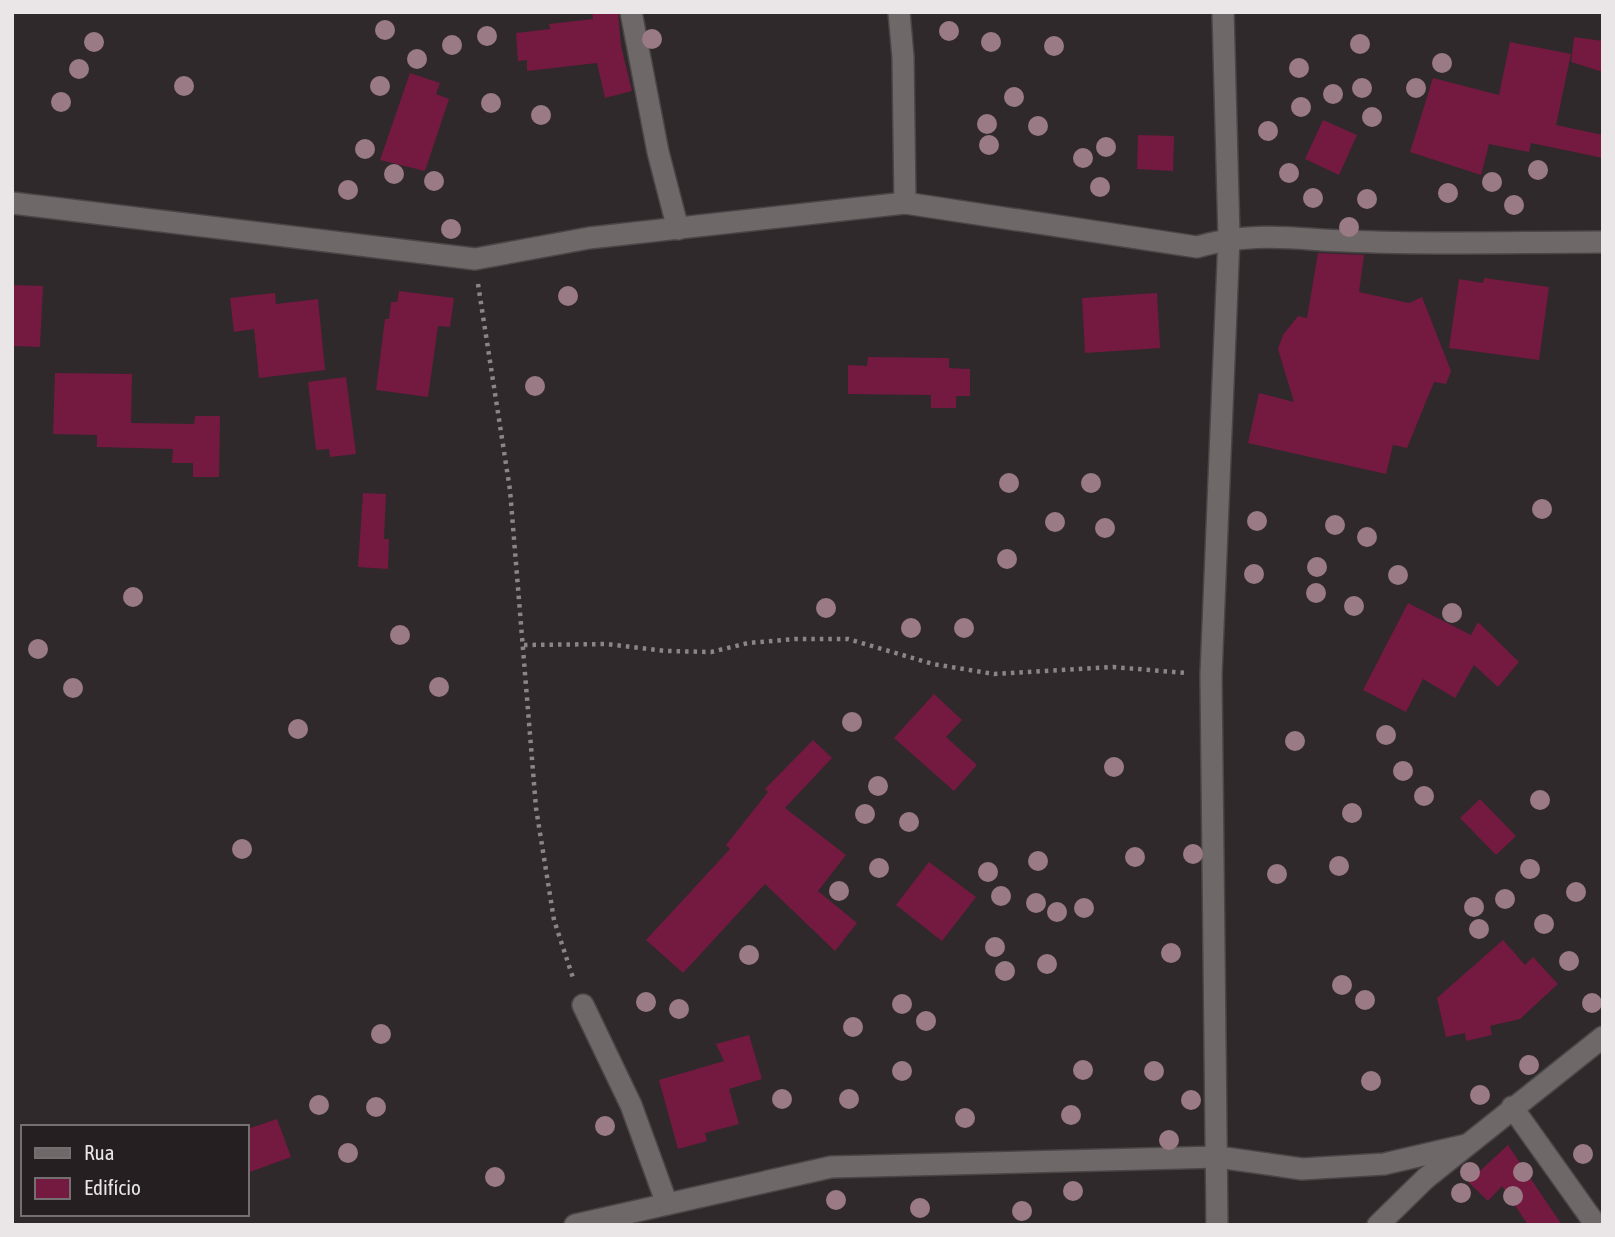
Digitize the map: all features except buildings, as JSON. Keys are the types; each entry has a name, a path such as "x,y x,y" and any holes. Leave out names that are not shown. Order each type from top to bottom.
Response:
{"street":[{"path":"631,12 658,152 678,229"},
{"path":"899,12 903,57 905,203"},
{"path":"1217,1225 1211,675 1229,237 1223,12"},
{"path":"12,203 475,259 589,238 905,203 1197,247 1229,237 1277,235 1345,241 1603,242"},
{"path":"583,1005 631,1105 667,1204"},
{"path":"1378,1225 1426,1178 1603,1037"},
{"path":"1512,1107 1596,1225"},
{"path":"575,1225 831,1167 1218,1157 1302,1169 1384,1164 1466,1145"}],"path":[{"path":"475,259 510,490 536,808 554,920 583,1005"},
{"path":"524,645 607,644 666,652 711,652 748,643 795,639 848,639 933,664 995,674 1113,667 1211,675"}]}
